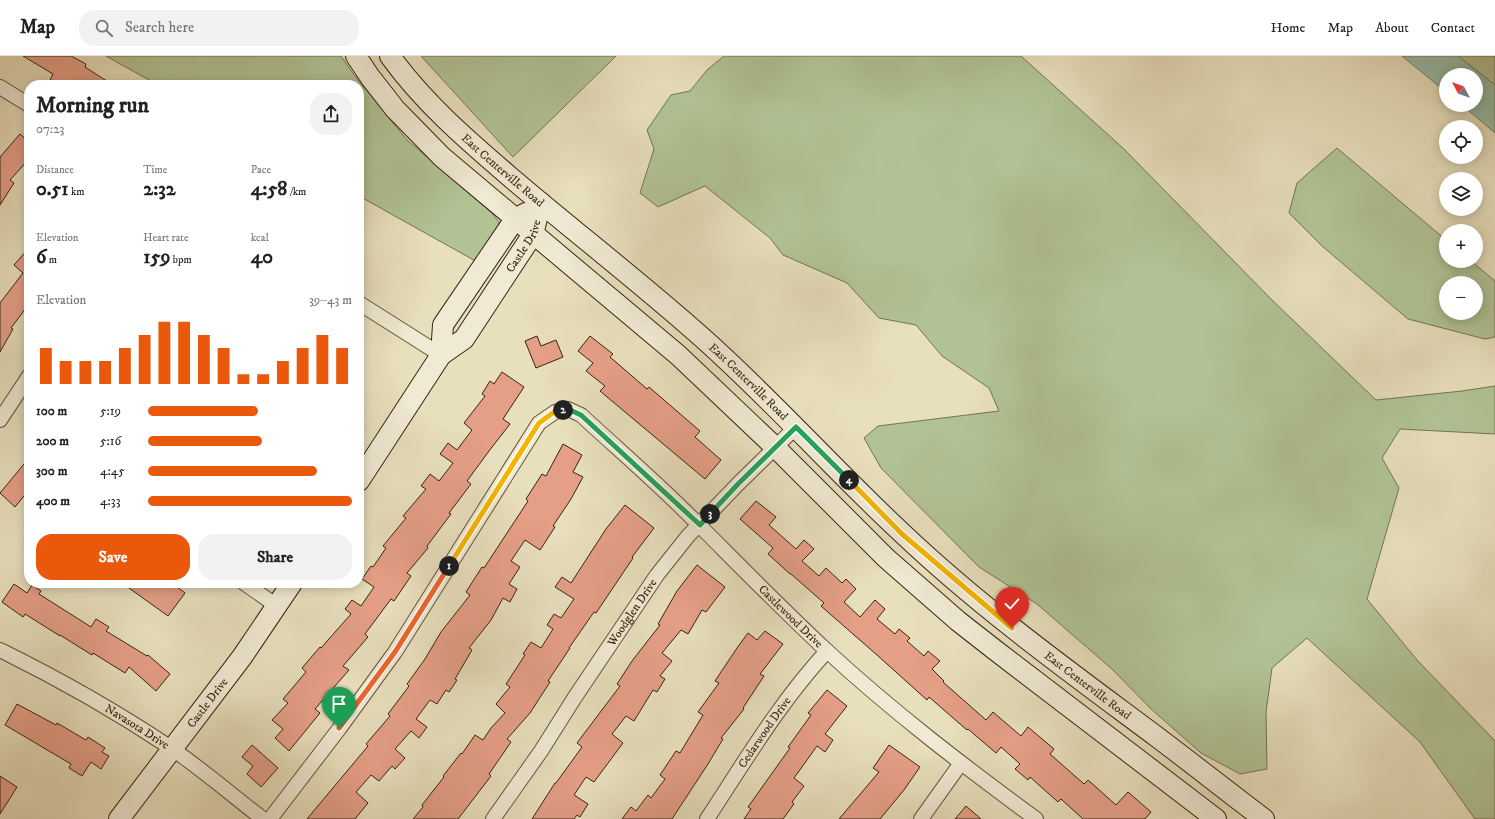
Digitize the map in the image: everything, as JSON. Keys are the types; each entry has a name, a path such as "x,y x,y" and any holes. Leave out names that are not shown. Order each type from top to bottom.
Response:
{"main road":[{"path":"356,56 395,109 442,157 678,355 775,447 886,558 958,621 1216,819"},
{"name":"East Centerville Road","path":"390,56 406,78 423,97 492,161 699,334 762,393 902,534 976,598 1073,674 1264,819"},
{"name":"Castle Drive","path":"441,355 443,325 515,219 541,203"},
{"name":"Castle Drive","path":"364,473 441,355 464,339 532,234 541,203"},
{"name":"Castle Drive","path":"119,819 242,657 289,588"}],"street":[{"path":"0,88 24,102"},
{"path":"364,306 441,355"},
{"path":"0,420 24,384"},
{"name":"Castlewood Drive","path":"270,819 395,652 539,423 554,412 568,409 581,415 700,525 749,576 826,651 905,720 1036,819"},
{"name":"Woodglen Drive","path":"493,819 541,751 575,697 657,575 676,551 738,484 796,427"},
{"path":"251,588 277,606"},
{"name":"Navasota Drive","path":"0,650 48,674 130,722 172,749 263,819"},
{"name":"Cedarwood Drive","path":"708,819 778,711 797,685 826,651"},
{"path":"921,819 961,763"}],"shaded area":[{"path":"106,56 341,56 358,80 149,80"},
{"path":"421,56 616,56 513,157"},
{"path":"724,56 1021,56 1124,149 1272,300 1376,400 1495,386 1495,434 1400,429 1382,458 1399,488 1367,599 1417,660 1495,741 1495,819 1475,819 1420,742 1307,638 1272,668 1266,712 1267,769 1240,774 1201,753 1150,708 1113,670 1037,604 979,567 881,468 864,438 878,426 999,411 989,388 942,356 916,325 879,318 847,283 783,255 770,238 705,186 658,207 640,193 654,149 647,130 671,95 690,91 707,70"},
{"path":"1402,56 1458,56 1473,68 1439,68 1439,86"},
{"path":"1458,56 1495,56 1495,85 1483,76 1483,68 1473,68"},
{"path":"1483,76 1495,85 1495,133 1483,123 1483,120 1480,120 1470,112 1483,112"},
{"path":"364,87 407,140 492,213 499,222 498,232 479,263 364,199"},
{"path":"1337,148 1439,234 1439,268 1479,268 1495,281 1495,337 1485,339 1408,319 1322,246 1289,213 1297,183"}],"building":[{"path":"23,56 71,56 86,64 85,67 105,80 50,80 53,74"},
{"path":"20,134 24,138 24,165 10,180 14,183 0,205 0,157"},
{"path":"24,254 24,311 11,328 13,329 0,352 0,303 23,273 14,265"},
{"path":"537,336 541,346 556,340 563,357 536,368 525,341"},
{"path":"590,336 613,354 610,357 647,389 649,387 700,431 695,437 721,460 705,479 600,391 605,386 586,371 593,363 578,351"},
{"path":"502,372 524,387 503,419 510,424 467,481 471,484 449,513 451,514 427,546 428,548 407,573 411,576 394,601 391,599 365,634 368,637 343,666 349,670 315,709 320,713 289,751 275,738 283,729 272,720 288,703 283,699 306,672 302,668 351,614 345,609 352,600 361,606 374,587 364,580 364,576 371,566 373,567 386,548 383,546 406,518 403,516 426,489 421,486 430,474 439,481 453,463 440,454 448,443 457,450 472,430 464,423 485,396 482,394 490,381 494,384"},
{"path":"563,444 582,455 573,472 583,477 571,499 553,526 555,527 540,550 525,540 511,561 520,567 509,584 517,589 510,602 503,598 491,620 469,648 472,650 455,679 457,680 449,692 446,690 437,704 430,700 416,719 427,727 419,738 411,731 395,749 405,758 395,769 392,766 379,781 371,775 356,792 368,803 355,819 307,819 368,746 366,744 390,716 388,714 409,686 407,684 425,659 441,632 470,595 466,592 482,567 484,568 528,501 526,499 542,474 546,476"},
{"path":"24,464 24,496 15,507 0,493"},
{"path":"756,501 776,517 769,525 796,549 804,540 814,549 802,561 819,576 826,568 842,583 846,579 856,589 844,602 860,617 875,600 885,609 877,619 895,634 899,629 910,638 907,641 924,656 928,651 940,661 932,669 944,681 943,682 986,720 993,712 1021,736 1028,727 1054,749 1050,754 1084,784 1088,780 1116,805 1128,792 1151,812 1145,819 1083,819 1061,799 1058,802 1030,777 1028,780 1015,769 1020,764 1001,747 996,753 929,697 927,700 821,606 824,603 768,554 773,548 740,519"},
{"path":"625,505 654,528 632,557 633,558 596,613 594,612 569,648 548,681 550,682 530,713 507,739 511,742 489,774 491,776 458,819 413,819 444,777 443,776 461,753 462,754 475,735 483,740 491,728 505,713 496,704 510,687 506,684 525,655 523,654 531,642 541,648 553,629 547,625 554,614 561,618 574,599 555,587 562,577 571,583 606,529"},
{"path":"697,565 725,587 706,612 702,610 688,634 681,630 662,653 672,661 660,676 665,679 657,692 653,690 634,721 626,716 612,734 623,743 594,782 586,777 574,795 588,804 580,817 577,815 574,819 532,819 555,783 582,747 577,743 620,686 617,684 632,661 660,625 658,624 677,591"},
{"path":"14,584 27,593 30,588 36,588 41,591 39,594 91,627 96,619 109,627 106,631 147,656 148,655 170,674 156,691 129,667 125,673 93,653 92,655 25,614 23,617 2,602"},
{"path":"129,588 178,588 185,593 168,616"},
{"path":"765,631 783,644 760,674 764,676 743,708 744,709 721,738 723,739 708,764 672,819 622,819 631,807 636,811 648,795 651,798 665,779 660,775 676,751 680,753 703,715 698,712 719,683 715,681 748,633 757,640"},
{"path":"827,690 847,706 825,734 833,740 825,752 817,746 794,778 804,786 792,802 794,804 783,819 744,819 751,809 748,807 790,748 788,747 811,715 808,713"},
{"path":"17,704 56,725 57,723 86,740 88,737 105,748 102,752 109,756 101,769 91,762 82,776 69,768 71,764 5,725"},
{"path":"252,745 278,768 261,787 247,774 253,766 242,757"},
{"path":"889,745 920,767 904,790 880,819 839,819 879,772 873,768"},
{"path":"0,776 17,787 0,814"},
{"path":"966,806 981,819 955,819"}],"route":[{"path":"339,728 395,652 539,423 554,412 568,409 581,415 700,525 738,484 796,427 902,534 1012,628"}]}
